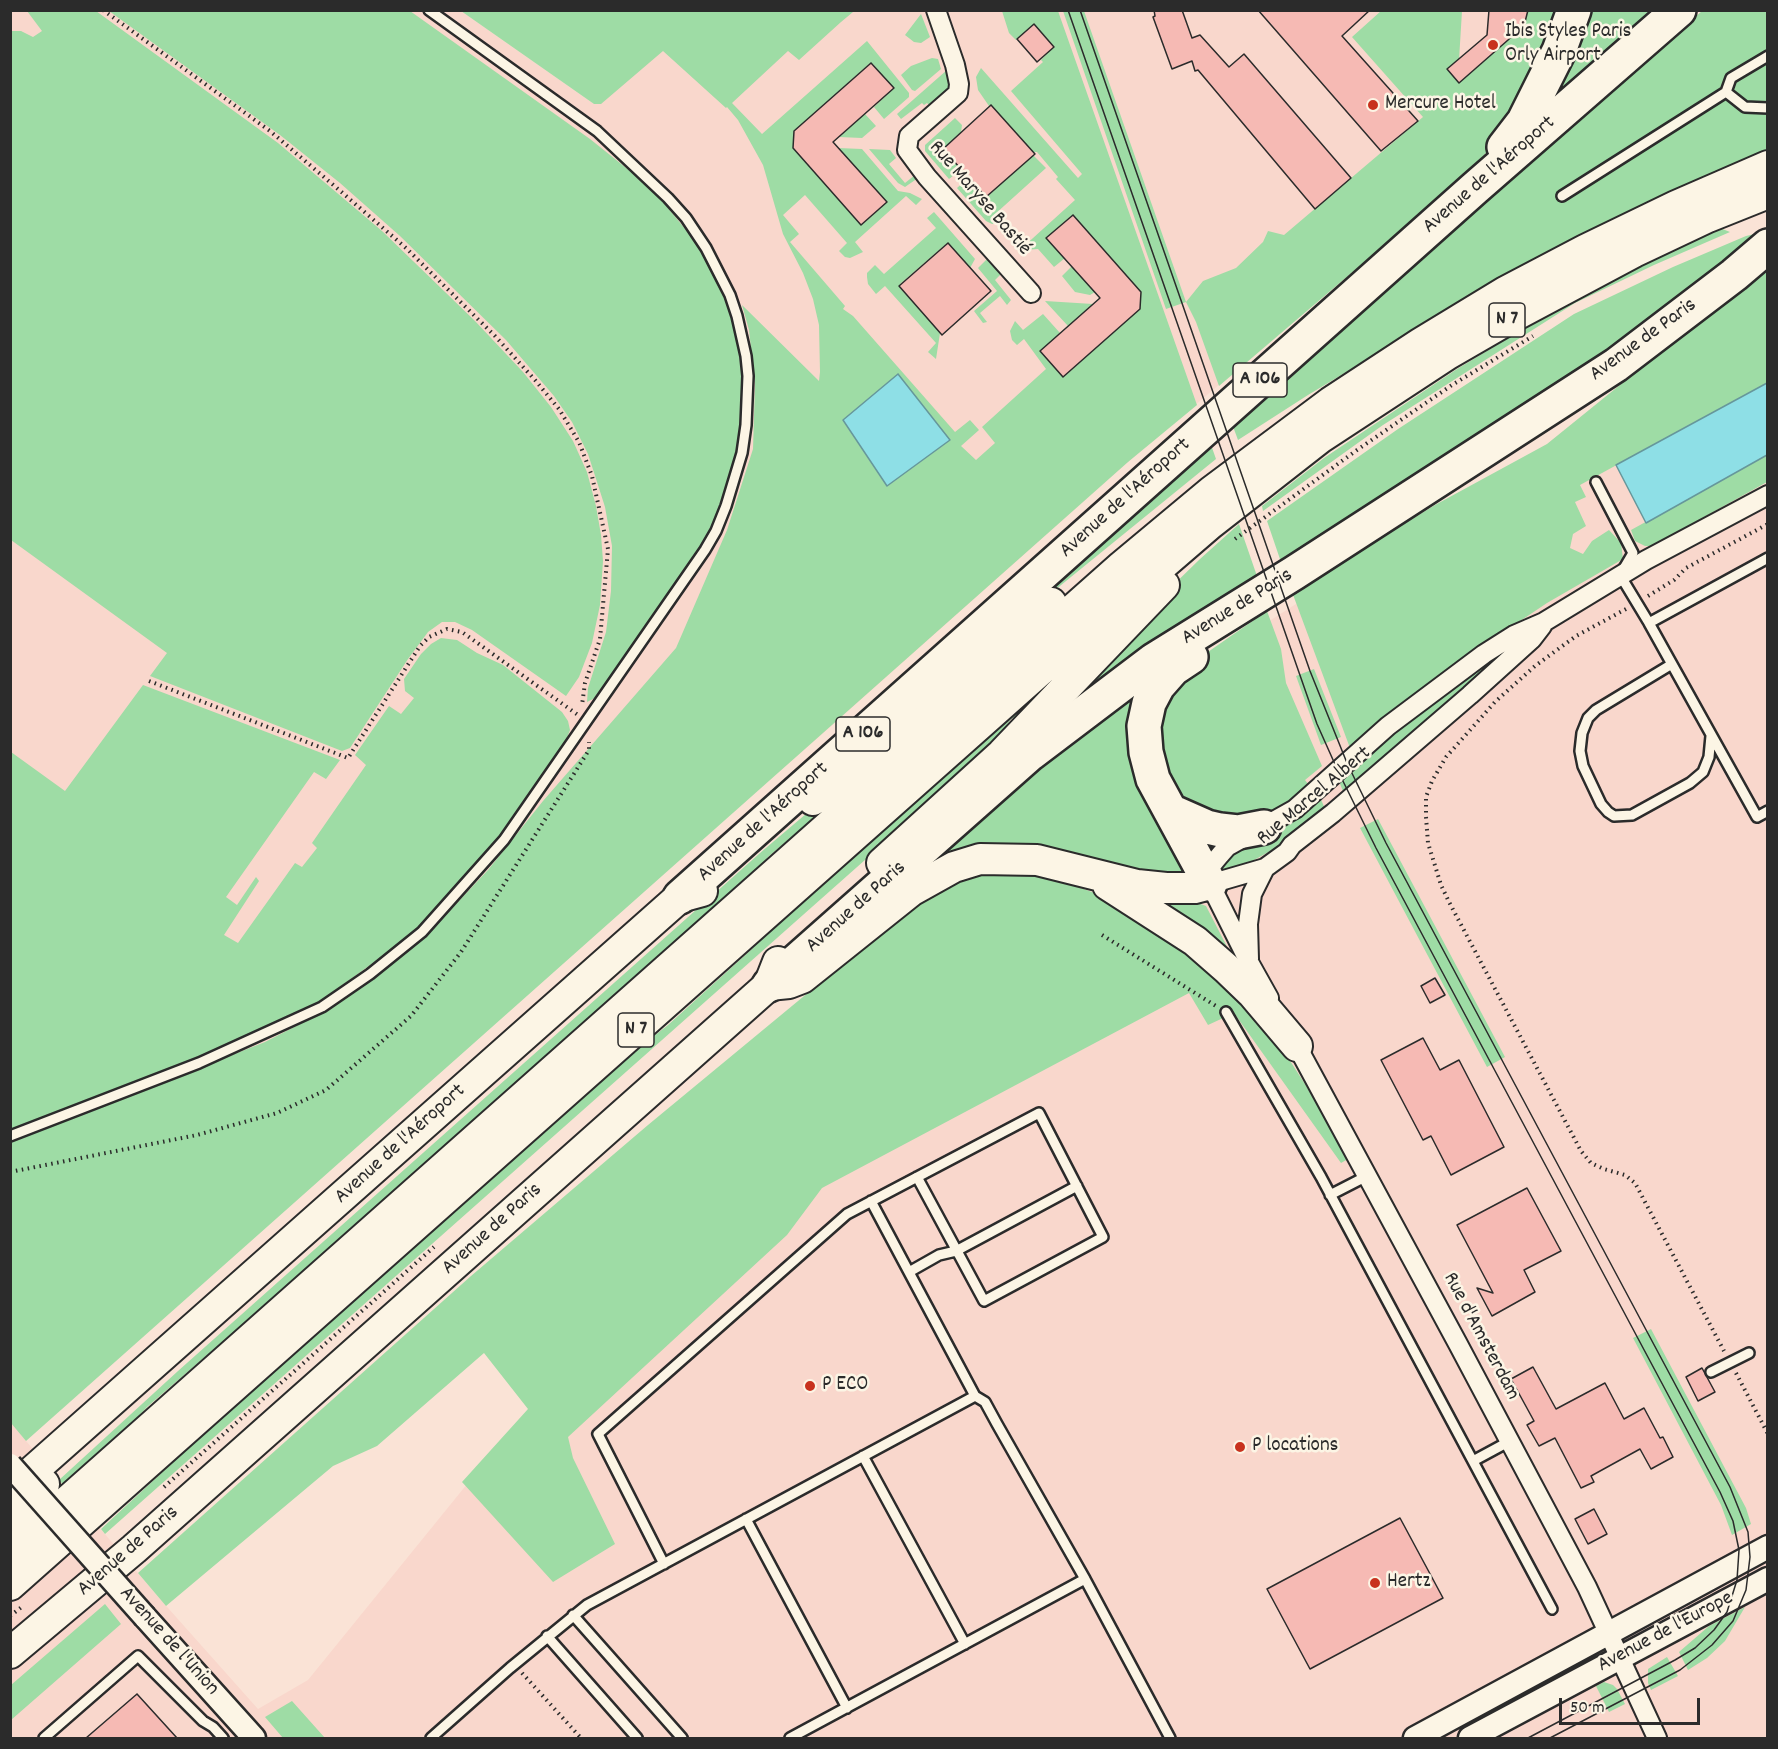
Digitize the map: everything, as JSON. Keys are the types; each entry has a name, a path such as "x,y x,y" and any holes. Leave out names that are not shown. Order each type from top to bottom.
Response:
{"highway":[{"path":"1475,188 1524,121 1559,51 1574,10"},
{"name":"Avenue de l'Aéroport","path":"10,1491 1475,188 1679,10"},
{"name":"N 7","path":"10,1552 1122,566 1212,490 1272,444 1369,376 1505,292 1666,211 1767,166"},
{"name":"N 7","path":"10,1585 1044,667 1174,553 1266,480 1320,438 1388,393 1512,317 1634,252 1708,217 1767,193"},
{"name":"Avenue de Paris","path":"10,1653 134,1549 1030,754 1154,660 1294,573 1616,364 1734,275 1767,246"},
{"path":"1266,480 1226,530 1195,554 1002,754 790,946 777,963 769,985 789,983 802,978 911,891 954,867 980,859 1037,860 1137,885 1195,888 1210,884 1153,778 1146,752 1144,726 1149,703 1158,686 1173,669 1255,614 1294,573"},
{"path":"680,897 706,890 714,885 890,733 1164,511 1192,496 1212,490"},
{"path":"1173,812 1207,827 1220,830 1238,832 1264,827"},
{"path":"1088,872 1194,941 1253,994 1297,1046"},
{"path":"10,1515 134,1401 141,1390 144,1373"},
{"path":"10,1632 151,1514 166,1504 191,1498"}],"street":[{"name":"Rue Maryse Bastié","path":"936,10 955,65 959,84 958,93 909,136 907,150 927,177 1031,293"},
{"name":"Rue Marcel Albert","path":"1545,622 1532,639 1470,695 1333,813 1292,845 1287,852 1265,868 1210,884 1209,874 1213,861 1227,847 1295,809 1388,726 1449,678 1514,635 1545,622 1620,575 1767,495"},
{"name":"Rue d'Amsterdam","path":"1250,964 1248,924 1252,894 1265,868"},
{"name":"Rue d'Amsterdam","path":"1210,884 1250,964 1297,1046 1510,1442 1621,1658 1657,1738"},
{"name":"Avenue de l'Union","path":"10,1465 254,1738"},
{"name":"Avenue de l'Europe","path":"1414,1738 1767,1547"},
{"name":"Avenue de l'Europe","path":"1470,1738 1767,1579"}],"lane":[{"path":"10,1136 209,1059 322,1007 370,974 422,932 504,840 705,550 716,531 735,481 746,425 748,376 742,335 730,295 706,248 686,218 668,198 597,131 429,10"},
{"path":"1562,196 1726,92 1731,78 1767,57"},
{"path":"1726,92 1745,107 1767,108"},
{"path":"1596,482 1633,552 1620,575 1757,817 1767,811"},
{"path":"1649,623 1767,558"},
{"path":"1672,664 1596,710 1588,718 1582,733 1580,751 1583,766 1601,804 1614,816 1632,815 1690,783 1703,772 1709,757 1712,736"},
{"path":"1227,1012 1330,1195 1552,1609"},
{"path":"664,1564 598,1434 847,1214 1039,1113 1103,1237 984,1301 917,1178"},
{"path":"1330,1195 1367,1176"},
{"path":"909,1272 939,1255 956,1251 1077,1186"},
{"path":"871,1201 975,1396 985,1402 1085,1579 1170,1738"},
{"path":"1711,1372 1749,1353"},
{"path":"431,1738 587,1605 975,1396"},
{"path":"1473,1461 1510,1442"},
{"path":"863,1456 965,1644"},
{"path":"746,1519 847,1708"},
{"path":"790,1738 1085,1579"},
{"path":"573,1615 682,1738"},
{"path":"548,1636 638,1738"},
{"path":"44,1738 138,1656 223,1738"}],"path":[{"path":"10,1172 196,1136 277,1113 326,1089 411,1016 461,952 589,750 589,731 581,703 585,683 600,639 608,549 592,476 579,442 559,410 536,380 495,336 406,248 270,131 103,10"},
{"path":"1235,539 1433,398 1542,330"},
{"path":"1650,595 1671,583 1686,568 1767,524"},
{"path":"1619,613 1576,636 1535,666 1495,702 1446,757 1426,797 1428,843 1437,875 1449,902 1581,1151 1591,1163 1625,1175 1635,1183 1767,1434"},
{"path":"149,681 348,758 420,646 429,637 447,630 462,632 585,722"},
{"path":"1102,935 1227,1012"},
{"path":"520,1670 581,1738"}],"shaded area":[{"path":"11,11 461,11 594,104 620,11 1570,11 1465,176 1128,462 821,735 21,1435 160,1599 258,1709 308,1680 813,1058 1201,874 1172,683 1547,444 1767,266 1767,1738 11,1738"}],"green space":[{"path":"27,11 96,11 278,143 382,231 475,321 523,372 551,407 573,441 587,472 596,506 603,561 600,605 592,643 579,677 566,696 472,630 455,622 442,622 428,632 350,748 342,751 150,676 167,653 11,540 11,31 21,31 33,37 42,31"},
{"path":"109,11 410,11 590,139 630,171 663,202 700,247 721,288 738,334 744,375 741,431 732,480 709,538 601,693 593,699 587,702 588,688 606,632 611,591 612,546 605,507 588,454 572,422 554,396 506,340 400,236 340,183 280,135"},
{"path":"461,11 861,11 853,12 799,60 788,51 732,103 762,134 867,41 909,93 909,97 884,119 874,107 892,90 892,87 873,64 869,64 794,131 793,148 860,224 863,224 886,201 838,148 862,149 898,191 910,193 922,199 916,205 906,196 855,242 863,252 850,258 845,257 839,251 847,243 805,195 783,215 799,234 790,242 845,306 843,309 853,316 955,432 970,420 979,430 961,446 976,460 995,443 982,427 1046,369 1024,339 1017,345 1012,340 1010,331 1015,321 1023,330 1043,314 1060,333 1041,353 1061,375 1065,376 1140,308 1141,292 1074,216 1071,216 1048,236 1048,239 1065,258 1054,267 1038,249 1024,250 1022,248 1075,200 1056,179 1058,177 1037,152 1033,152 993,107 989,106 978,90 976,77 981,68 1078,178 1082,174 1011,91 1043,62 1041,60 1054,46 1034,24 1016,40 1009,33 1002,11 1058,11 1197,405 1128,462 26,1441 11,1423 10,1142 265,1042 331,1008 389,966 440,921 488,870 543,801 676,648 727,530 753,449 755,384 749,330 742,305 819,381 819,325 813,299 803,273 783,234 763,165 738,120 727,107 663,51 601,104 594,104"},
{"path":"1063,11 1084,11 1186,302 1166,309"},
{"path":"1381,11 1462,11 1459,60 1448,70 1459,83 1524,26 1527,11 1570,11 1494,144 1465,176 1219,386 1196,322 1186,302 1203,281 1236,268 1263,242 1268,231 1284,235 1423,117 1352,37"},
{"path":"1591,11 1651,11 1588,65 1588,73 1527,131 1567,64 1577,52"},
{"path":"1702,11 1767,11 1767,155 1428,323 1238,440 1231,421"},
{"path":"921,14 930,37 921,43 914,42 905,35"},
{"path":"932,58 938,59 941,69 915,91 912,90 901,75 911,66"},
{"path":"947,70 951,88 931,107 927,103 924,105 922,103 901,119 897,114"},
{"path":"865,114 876,126 862,138 839,137"},
{"path":"955,118 962,125 961,132 944,150 959,167 959,171 949,179 925,151 925,145"},
{"path":"869,149 890,150 896,158 889,164 905,183 915,175 918,178 905,187 898,183"},
{"path":"1033,155 1046,168 994,215 999,221 997,223 992,224 986,221 957,188 966,180 970,180 984,195 988,196"},
{"path":"934,212 975,259 970,268 949,244 946,244 900,284 900,288 940,333 936,359 928,352 936,343 885,286 876,294 868,284 867,277 867,273 875,265 884,274 936,228 927,218"},
{"path":"1715,226 1730,232 1575,303 1383,425 1263,511 1262,506 1324,458 1457,369 1545,316"},
{"path":"1759,233 1605,356 1282,565 1267,521 1398,429 1574,314 1673,267 1746,236"},
{"path":"988,258 1002,273 995,280 1011,300 1007,305 1000,296 980,313 987,322 983,323 974,311 997,291 978,268"},
{"path":"1072,266 1095,292 1090,295 1075,292 1062,276"},
{"path":"1767,266 1767,383 1580,485 1586,497 1575,502 1586,526 1573,534 1570,548 1583,554 1592,541 1609,530 1621,543 1623,559 1547,603 1450,668 1350,748 1292,592 1435,505 1547,444"},
{"path":"1045,301 1093,304 1068,326"},
{"path":"1210,442 1216,459 1039,603 1000,627"},
{"path":"1767,455 1767,482 1652,546 1645,546 1635,541 1631,530"},
{"path":"1239,524 1258,579 1091,691 1083,682 1161,597"},
{"path":"1267,611 1281,649 1286,683 1322,766 1305,780 1311,788 1285,809 1228,825 1165,789 1150,724 1162,697 1205,654"},
{"path":"441,638 457,640 477,653 503,665 562,712 568,721 570,730 565,743 501,835 423,922 399,944 322,1000 276,1023 184,1063 11,1130 11,752 65,791 143,685 340,760 326,779 314,772 226,897 237,905 256,877 259,881 224,935 238,943 295,863 302,867 317,848 312,843 366,765 355,755 389,706 401,714 414,698 405,691 404,679 421,654"},
{"path":"1500,651 1505,653 1345,796 1338,779 1366,753"},
{"path":"1160,668 1145,696 1193,874 931,869 926,860"},
{"path":"1314,669 1341,737 1321,745 1296,676"},
{"path":"1033,691 1044,702 1011,719 989,750 105,1534 101,1529 390,1261 618,1064 668,1025 753,948 756,936 828,880 979,747"},
{"path":"940,700 821,817 809,823 769,856 726,905 295,1288 206,1356 147,1407 92,1467 67,1489 59,1480 178,1371 760,853"},
{"path":"1319,795 1326,811 1290,840 1247,864 1220,872 1221,862"},
{"path":"1378,819 1505,1057 1487,1067 1360,828"},
{"path":"1003,870 1049,876 1132,907 1214,967 1265,1022 1305,1084 1348,1159 1341,1163 1234,1013 1208,1025 1189,993 822,1188 787,1235 568,1437 573,1458 615,1544 553,1582 462,1482 528,1409 484,1353 377,1446 333,1466 166,1606 138,1573 471,1276 648,1125 896,920 933,891 974,874"},
{"path":"1148,898 1193,901 1206,906 1237,966"},
{"path":"1651,1329 1746,1508 1751,1524 1732,1535 1721,1505 1633,1338"},
{"path":"105,1604 121,1624 11,1720 11,1685"},
{"path":"1745,1607 1725,1641 1707,1658 1688,1670 1679,1652 1709,1626"},
{"path":"1667,1657 1678,1676 1651,1690 1648,1683 1648,1669"},
{"path":"1604,1682 1617,1689 1625,1704 1609,1712 1596,1686"},
{"path":"292,1701 325,1738 283,1738 265,1717"}],"water":[{"path":"898,374 950,440 887,486 843,420"},
{"path":"1767,383 1767,455 1646,523 1616,465"}],"building":[{"path":"1154,10 1182,10 1192,38 1200,35 1229,67 1244,54 1351,178 1315,209 1198,70 1195,71 1192,61 1172,69 1153,17 1155,16"},
{"path":"1258,10 1370,10 1342,36 1418,121 1381,151"},
{"name":"Ibis Styles Paris Orly Airport","path":"1489,10 1528,10 1524,26 1459,83 1447,69 1487,35"},
{"path":"1034,24 1054,47 1037,62 1017,39"},
{"path":"871,63 894,88 833,142 887,202 861,225 793,148 794,131"},
{"path":"991,105 1035,154 986,197 943,149"},
{"path":"1073,215 1141,292 1140,309 1063,377 1040,351 1100,298 1046,238"},
{"path":"948,243 991,291 942,335 899,286"},
{"path":"1435,978 1445,995 1430,1003 1421,986"},
{"path":"1423,1038 1440,1070 1459,1060 1504,1147 1451,1175 1431,1136 1423,1140 1381,1060"},
{"path":"1527,1188 1561,1251 1524,1270 1535,1292 1492,1316 1477,1288 1493,1293 1457,1225"},
{"path":"1533,1367 1556,1409 1605,1383 1624,1419 1644,1408 1673,1457 1651,1469 1640,1449 1591,1476 1594,1482 1581,1488 1555,1438 1539,1446 1527,1425 1534,1421 1511,1379"},
{"path":"1702,1368 1715,1392 1698,1401 1686,1377"},
{"path":"1594,1509 1607,1534 1588,1544 1575,1519"},
{"name":"Hertz","path":"1400,1518 1443,1598 1310,1669 1267,1589"},
{"path":"137,1694 177,1738 86,1738"}],"tram line":[{"path":"1068,10 1317,724 1376,848 1720,1492 1733,1521 1739,1550 1737,1580 1727,1612 1714,1630 1695,1648 1675,1660 1528,1738"},
{"path":"1080,10 1310,671 1347,763 1386,843 1730,1487 1748,1532 1750,1557 1746,1590 1733,1621 1712,1645 1680,1670 1550,1738"}],"place":[{"name":"Ibis Styles Paris Orly Airport","path":"1493,45"},
{"name":"Mercure Hotel","path":"1373,105"},
{"name":"P ECO","path":"810,1386"},
{"name":"P locations","path":"1240,1447"},
{"name":"Hertz","path":"1375,1583"}]}
